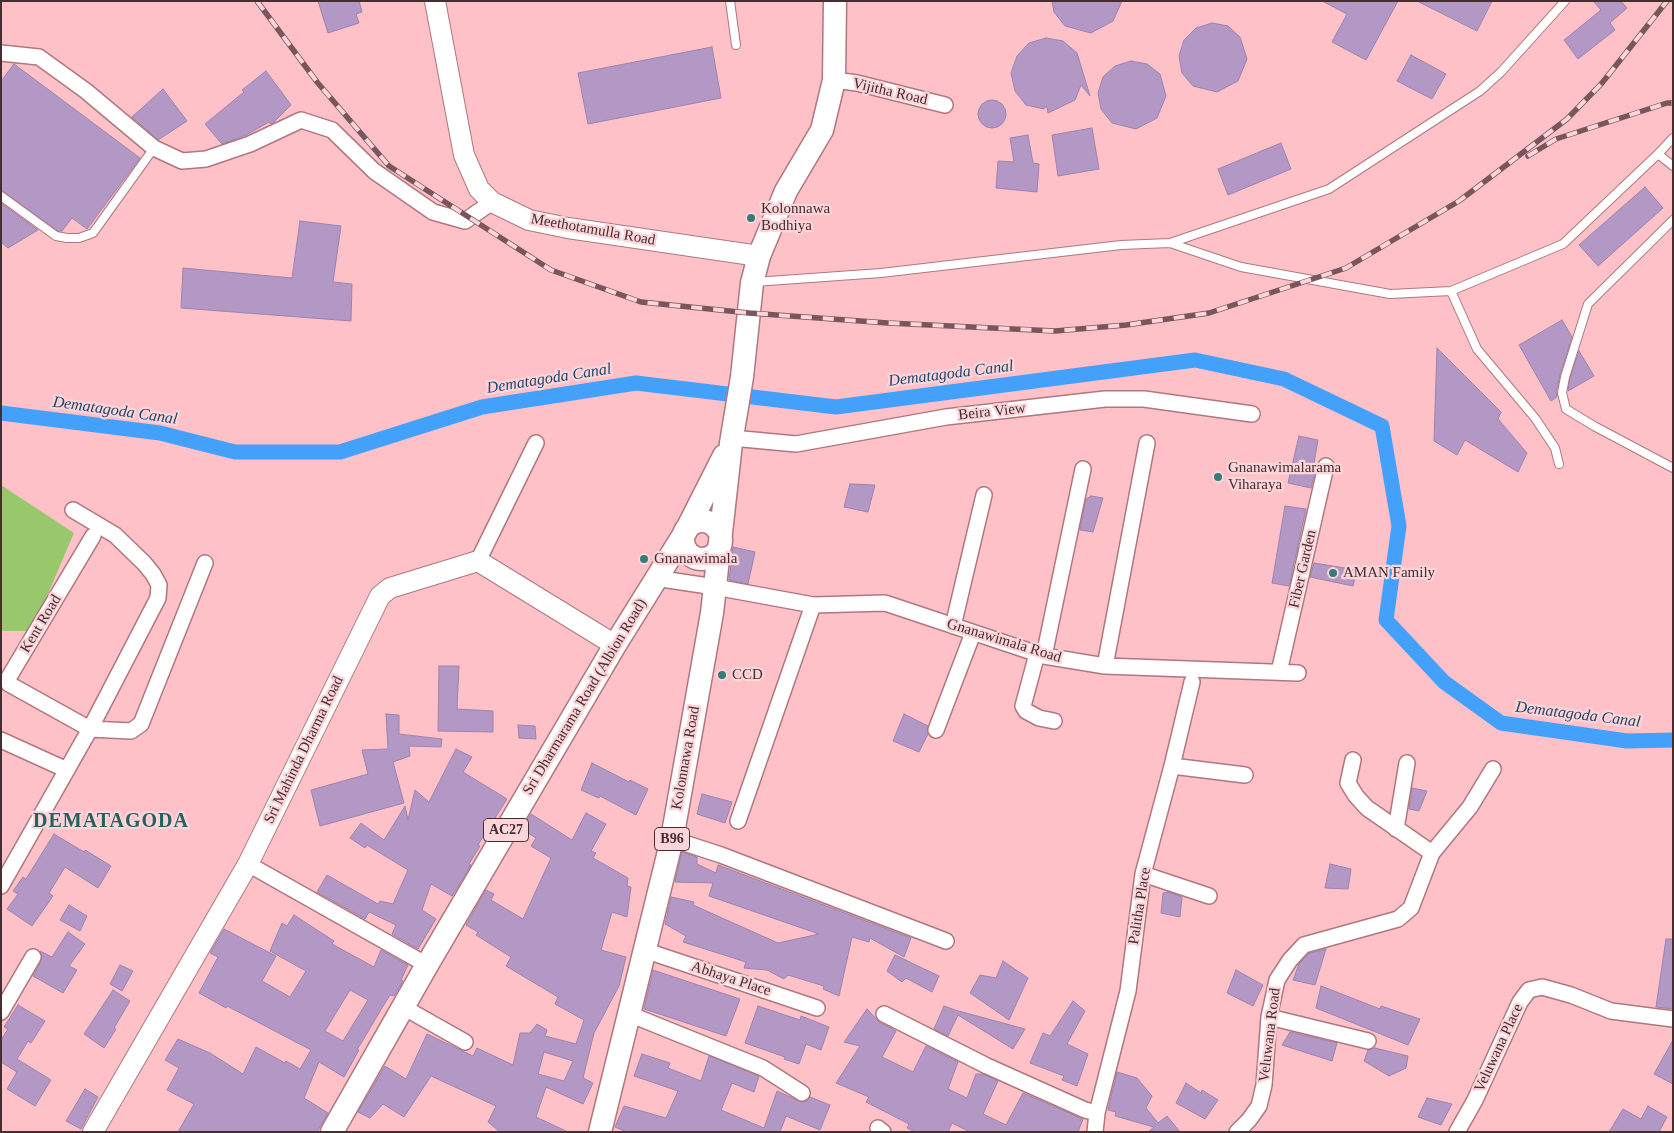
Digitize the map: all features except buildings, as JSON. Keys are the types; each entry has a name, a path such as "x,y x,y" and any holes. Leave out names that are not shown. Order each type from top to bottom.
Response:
{"main road":[{"name":"B96","path":"732,440 742,377 752,283 759,256 786,191 822,130 834,80 835,1"},
{"name":"Sri Dharmarama Road (Albion Road)","path":"332,1132 427,965 615,645 686,531 732,440"},
{"name":"Kolonnawa Road","path":"600,1132 672,839 712,613 732,440"},
{"path":"686,531 683,542 685,548 693,557 699,559 711,556 719,547 720,541"}],"street":[{"name":"Meethotamulla Road","path":"435,1 464,155 478,189 492,202 529,220 568,228 759,256"},
{"path":"2,53 39,57 86,91 154,148 182,161 206,158 250,144 301,120 332,130 374,171 433,212 465,221 492,202"},
{"name":"Vijitha Road","path":"834,80 857,83 946,105"},
{"name":"Beira View","path":"732,440 796,444 946,417 1105,400 1144,399 1252,414"},
{"path":"536,443 478,562 615,645"},
{"path":"1105,666 1147,443"},
{"name":"Fiber Garden","path":"1279,672 1326,466"},
{"path":"1054,720 1039,718 1026,711 1023,706 1041,655 1083,469"},
{"path":"953,626 984,495"},
{"path":"1,886 90,729 158,598 159,586 153,574 144,563 115,535 73,510"},
{"name":"Kent Road","path":"93,536 9,677 9,684 90,729 132,731 141,724 204,564"},
{"name":"Sri Mahinda Dharma Road","path":"93,1132 248,864 380,596 390,588 478,562"},
{"name":"Gnanawimala Road","path":"655,578 813,605 885,603 1041,655 1105,666 1298,673"},
{"path":"738,821 813,605"},
{"path":"936,730 973,633"},
{"name":"Palitha Place","path":"1095,1132 1097,1113 1128,991 1143,874 1192,682"},
{"path":"1,740 67,770"},
{"path":"1353,760 1348,783 1356,796 1367,808 1432,853"},
{"path":"1396,829 1407,763"},
{"path":"1172,766 1245,775"},
{"name":"Veluwana Road","path":"1237,1132 1259,1106 1264,1085 1269,1017 1277,980 1294,955 1304,946 1398,919 1411,908 1432,853 1470,807 1493,769"},
{"path":"672,839 946,941"},
{"path":"248,864 427,965"},
{"path":"1143,874 1209,896"},
{"name":"Abhaya Place","path":"644,950 817,1008"},
{"path":"1,1012 33,957"},
{"name":"Veluwana Place","path":"1457,1132 1475,1100 1520,1002 1529,990 1542,987 1570,995 1611,1011 1673,1019"},
{"path":"403,1007 465,1042"},
{"path":"629,1014 762,1068 802,1093"},
{"path":"884,1014 987,1066 1085,1110 1097,1113"},
{"path":"1269,1017 1368,1041"}],"lane":[{"path":"730,1 736,45"},
{"path":"752,283 880,273 1121,245 1170,243 1329,189 1480,91 1501,72 1561,3"},
{"path":"1170,243 1241,267 1390,294 1451,290 1563,244 1673,138"},
{"path":"1,196 56,236 80,238 93,233 154,148"},
{"path":"1658,154 1673,166"},
{"path":"1673,220 1588,304 1562,392 1566,409 1673,468"},
{"path":"1451,290 1477,349 1535,418 1555,448 1559,464"}],"green space":[{"path":"1,485 74,533 32,631 1,631"}],"waterway":[{"name":"Dematagoda Canal","path":"1,413 160,433 235,452 340,452 482,407 636,383 836,407 1195,360 1284,379 1382,426 1399,526 1386,620 1444,682 1501,723 1627,741 1673,740"}],"railway":[{"path":"257,1 317,82 389,166 551,270 641,302 749,313 888,323 1055,331 1126,325 1209,313 1346,268 1459,201 1567,119 1602,83 1667,1"},
{"path":"1528,156 1556,139 1667,103 1673,103"}],"place":[{"name":"Kolonnawa Bodhiya","path":"751,218"},
{"name":"Gnanawimalarama Viharaya","path":"1218,477"},
{"name":"Gnanawimala","path":"644,559"},
{"name":"AMAN Family","path":"1333,573"},
{"name":"CCD","path":"722,675"}],"district":[{"name":"DEMATAGODA","path":"111,822"}]}
